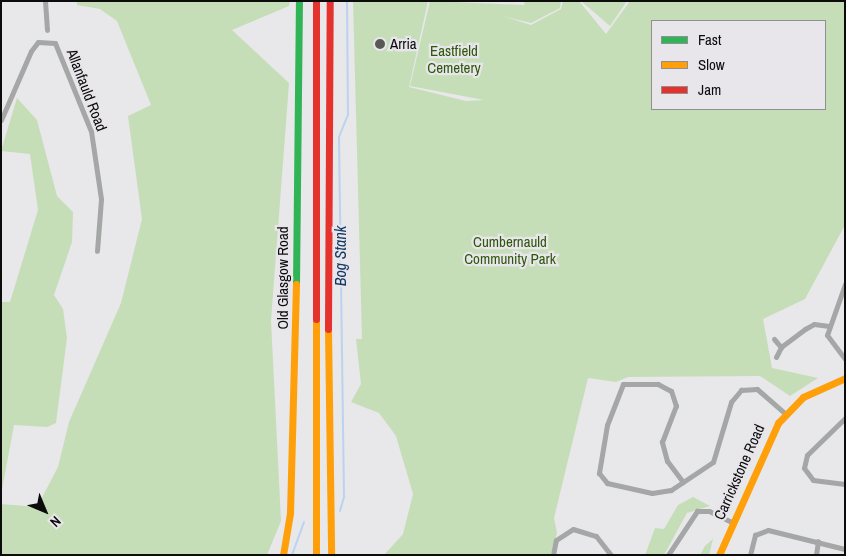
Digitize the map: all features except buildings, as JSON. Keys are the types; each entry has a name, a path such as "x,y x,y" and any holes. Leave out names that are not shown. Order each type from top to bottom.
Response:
{"main road":[{"name":"Old Glasgow Road","path":"283,555 290,513 296,338 299,1"},
{"path":"316,1 316,555"},
{"path":"330,1 327,418 331,555"},
{"name":"Carrickstone Road","path":"719,555 764,446 786,413 819,388 845,378"}],"street":[{"path":"45,1 47,30"},
{"name":"Allanfauld Road","path":"1,120 31,51 38,42 55,43 92,131 100,199 97,251"},
{"path":"845,284 842,302 829,326 829,342 845,359"},
{"path":"776,357 781,347 814,324 829,326"},
{"path":"774,339 781,347"},
{"path":"683,482 668,461 662,442 676,406 672,391 658,384 623,384 607,425 599,473 607,483 652,494 683,482 716,457 731,402 741,390 757,389 786,413"},
{"path":"845,418 807,455 804,468 813,480 845,484"},
{"path":"668,555 697,511 709,511 732,522"},
{"path":"553,555 556,540 573,529 596,536 611,555"},
{"path":"750,555 760,532 818,541 845,549"},
{"path":"816,555 818,541"}],"green space":[{"path":"77,1 290,1 289,6 232,30 289,83 271,321 281,521 267,555 1,555 1,504 37,507 58,467 69,422 121,303 142,219 128,116 151,105 117,21 100,9 77,5"},
{"name":"Cumbernauld Community Park","path":"353,1 428,1 409,87 466,101 484,100 410,86 430,1 524,5 525,1 561,1 560,8 531,23 502,16 531,25 561,9 563,1 579,1 606,34 630,1 845,1 845,225 805,299 763,319 772,368 818,378 790,396 760,376 628,377 616,382 588,378 554,518 557,533 551,555 384,555 403,534 413,494 396,436 379,413 351,402 361,384 356,339 362,339"},
{"path":"581,1 627,1 610,26"},
{"path":"17,98 37,120 57,196 73,212 72,242 54,295 63,309 67,338 56,423 47,427 14,425 1,495 1,302 10,302 38,210 30,154 1,151"},
{"path":"693,497 710,506 687,513 664,555 645,555 655,528 664,529 678,505"},
{"path":"713,539 709,555 700,555 705,546"}],"waterway":[{"name":"Bog Stank","path":"340,511 344,497 339,137 348,115 347,1"},
{"name":"Bog Stank","path":"292,555 304,522"}],"traffic: fast":[{"path":"296,284 299,1"}],"traffic: slow":[{"path":"283,555 290,513 296,284"},
{"path":"316,319 316,555"},
{"path":"328,329 331,555"},
{"path":"719,555 778,423 803,397 845,378"}],"traffic: jam":[{"path":"316,1 316,319"},
{"path":"328,329 330,1"}],"place":[{"name":"Arria","path":"380,44"}],"park label":[{"name":"Eastfield Cemetery","path":"454,58"}]}
